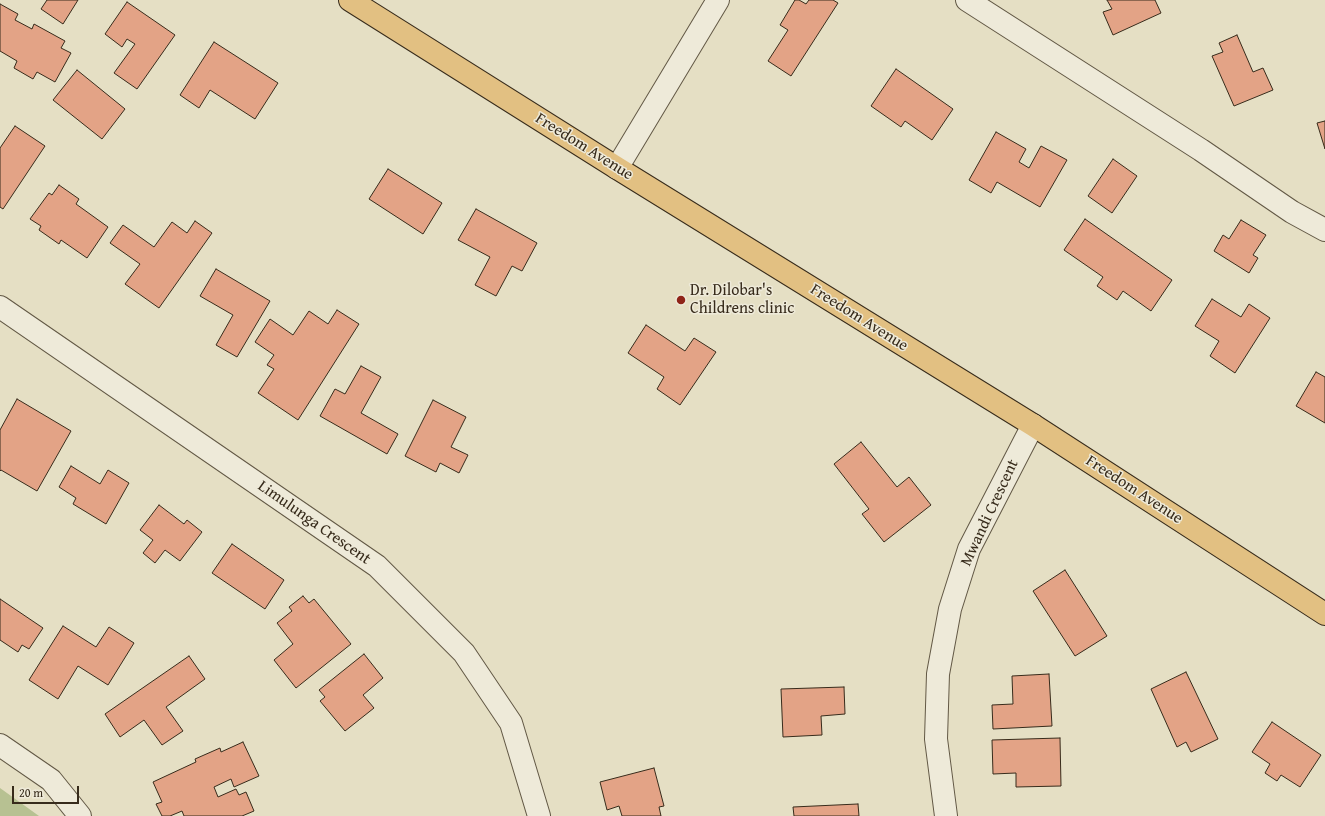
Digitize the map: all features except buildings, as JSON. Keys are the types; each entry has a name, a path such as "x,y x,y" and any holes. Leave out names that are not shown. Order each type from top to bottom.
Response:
{"main road":[{"name":"Freedom Avenue","path":"350,0 617,168 1033,425 1325,614"}],"street":[{"path":"617,168 718,0"},
{"path":"967,0 1201,150 1292,212 1325,230"},
{"name":"Limulunga Crescent","path":"0,307 377,566 464,653 511,723 539,816"},
{"name":"Mwandi Crescent","path":"946,816 936,739 938,674 950,609 969,549 1033,425"},
{"path":"0,745 51,780 80,816"}],"green space":[{"path":"0,788 39,816 0,816"}],"place":[{"name":"Dr. Dilobar's Childrens clinic","path":"681,300"}]}
